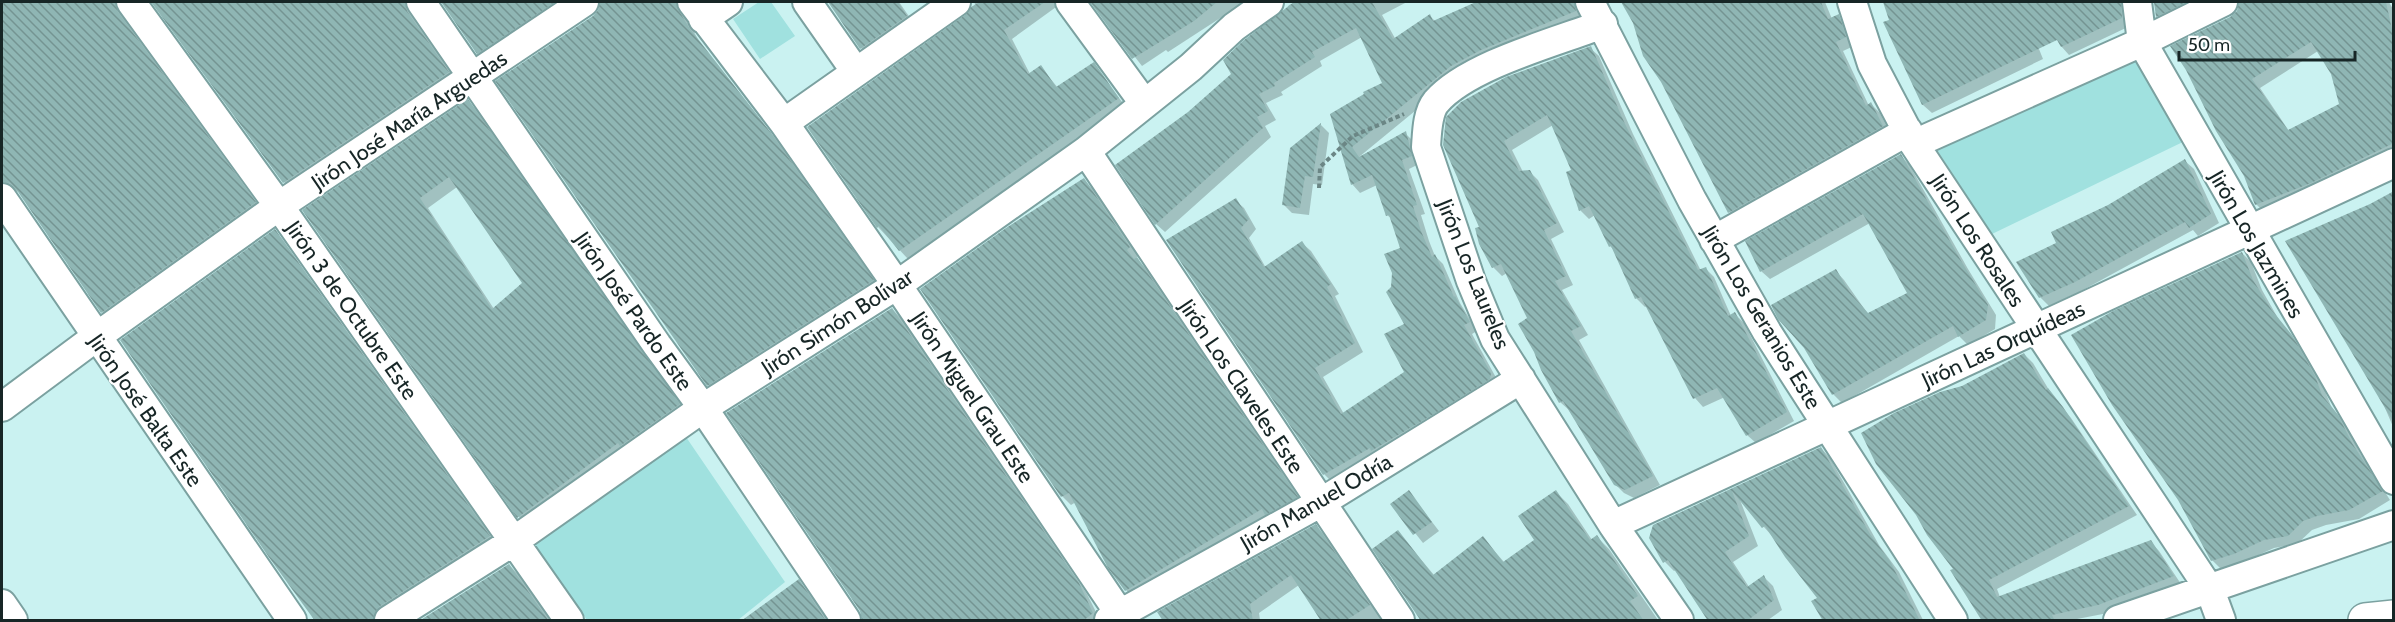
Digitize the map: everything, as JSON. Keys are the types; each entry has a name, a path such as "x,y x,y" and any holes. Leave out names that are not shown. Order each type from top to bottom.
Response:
{"highway":[{"path":"2365,621 2394,617"}],"street":[{"name":"Jirón 3 de Octubre Este","path":"131,2 279,207 569,621"},
{"name":"Jirón José Pardo Este","path":"421,2 657,345 703,408 846,621"},
{"name":"Jirón José María Arguedas","path":"2,407 279,207 584,2"},
{"path":"698,10 728,2"},
{"path":"807,2 856,72"},
{"path":"784,123 956,2"},
{"path":"1070,2 1144,103"},
{"name":"Jirón Simón Bolívar","path":"389,621 514,541 703,408 897,285 1086,151 1191,67 1234,27 1269,2"},
{"name":"Jirón Los Rosales","path":"1852,2 1872,64 1911,138 2210,590 2221,621"},
{"name":"Jirón Los Jazmines","path":"2137,2 2142,42 2394,480"},
{"path":"1714,240 1911,138 2142,42 2223,2"},
{"name":"Jirón Miguel Grau Este","path":"698,10 784,123 897,285 1117,618"},
{"path":"1432,111 1434,104 1461,81 1596,13"},
{"name":"Jirón Los Geranios Este","path":"1596,13 1692,200 1767,332 1953,621"},
{"name":"Jirón Los Laureles","path":"1432,111 1426,147 1471,281 1495,339 1612,525 1679,621"},
{"name":"Jirón Los Claveles Este","path":"1086,151 1400,621"},
{"name":"Jirón Las Orquídeas","path":"1612,525 2394,163"},
{"name":"Jirón José Balta Este","path":"2,198 292,621"},
{"name":"Jirón Manuel Odría","path":"1117,618 1320,503 1521,379"},
{"path":"2118,621 2394,525"},
{"path":"2,604 13,621"}],"path":[{"path":"1319,188 1320,167 1353,136 1401,114 1432,111"}],"shaded area":[{"path":"759,2 771,2 795,36 760,59 733,19"},
{"path":"2138,52 2187,140 1992,234 1933,144"},
{"path":"686,437 785,582 738,620 587,620 532,542"}],"building":[{"path":"2,2 115,2 118,12 256,202 101,313 16,189 10,183 2,182"},
{"path":"151,2 405,2 407,11 449,72 283,183"},
{"path":"441,2 555,2 477,54"},
{"path":"600,2 676,2 690,29 771,133 874,280 707,386 495,81 593,16"},
{"path":"828,2 898,2 907,16 860,49"},
{"path":"980,2 1045,2 1004,30 1028,74 1041,65 1056,87 1094,62 1119,98 899,251 879,226 877,228 807,127"},
{"path":"1090,2 1217,2 1194,21 1132,59"},
{"path":"1294,2 1372,2 1393,39 1430,14 1433,21 1476,2 1574,2 1576,11 1481,50 1451,66 1352,147 1359,157 1406,131 1412,156 1402,160 1417,205 1413,206 1421,231 1432,257 1435,254 1454,297 1470,322 1464,325 1491,373 1490,379 1437,412 1371,451 1370,448 1323,475 1166,240 1236,198 1249,219 1241,228 1264,267 1302,241 1331,284 1327,287 1355,343 1315,368 1341,414 1404,372 1384,334 1404,324 1386,292 1391,287 1392,273 1384,254 1400,248 1372,175 1351,185 1330,114 1364,94 1363,92 1382,83 1356,28 1312,52 1315,57 1274,83 1275,86 1259,94 1268,111 1257,117 1263,128 1155,225 1115,165 1188,112 1231,74 1223,60 1244,40"},
{"path":"1621,2 1821,2 1828,19 1839,14 1846,37 1836,42 1866,106 1871,102 1883,126 1728,213 1661,82 1643,56 1633,23"},
{"path":"1883,2 2121,2 2122,18 2061,47 2057,40 1922,105 1883,22 1889,20"},
{"path":"2154,2 2187,2 2156,17"},
{"path":"2239,2 2386,2 2394,39 2394,143 2311,183 2255,205 2244,176 2216,131 2186,70 2170,46 2230,17 2237,11","holes":["2311,42 2331,74 2339,104 2288,130 2252,79"]},
{"path":"1591,46 1625,124 1698,270 1706,267 1728,316 1735,312 1787,412 1746,436 1717,388 1693,399 1641,297 1635,299 1611,246 1609,247 1589,206 1579,211 1566,172 1571,170 1547,115 1504,141 1519,171 1530,170 1557,223 1544,230 1566,276 1555,281 1581,326 1571,331 1653,476 1625,490 1614,485 1563,401 1559,403 1541,370 1518,324 1527,318 1501,264 1492,268 1479,244 1475,228 1479,227 1443,145 1446,117 1461,102 1506,77"},
{"path":"468,99 680,404 620,446 618,443 517,518 302,210","holes":["449,177 522,283 492,309 420,198"]},
{"path":"1321,123 1313,177 1305,176 1300,208 1282,205 1290,148"},
{"path":"1901,154 1988,305 1986,320 1958,337 1953,326 1832,395 1804,348 1778,319 1771,305 1836,269 1849,291 1868,313 1907,293 1863,214 1760,272 1745,241"},
{"path":"2185,159 2211,214 2189,228 2185,222 2075,282 2039,298 2016,262 2056,243 2051,232 2108,205"},
{"path":"1084,178 1130,247 1127,250 1134,259 1137,257 1298,497 1265,515 1262,509 1125,591 1108,568 1069,493 1061,497 920,289 1006,228"},
{"path":"2394,191 2394,423 2285,241 2370,204"},
{"path":"275,229 490,536 380,606 375,612 373,621 315,621 120,340"},
{"path":"2242,252 2253,280 2271,309 2292,335 2315,376 2322,395 2338,415 2352,443 2383,491 2349,510 2303,521 2288,536 2264,540 2234,554 2211,561 2178,500 2112,405 2071,335 2113,311"},
{"path":"892,308 1079,583 1093,613 1083,621 862,621 860,611 726,413"},
{"path":"2024,353 2046,390 2048,388 2063,407 2129,506 1989,580 1997,597 2151,540 2174,576 2098,605 2052,615 2055,621 1982,621 1950,570 1953,569 1927,535 1916,515 1876,464 1861,433 1894,413 1940,392 1962,386"},
{"path":"1821,447 1870,534 1890,561 1920,621 1823,621 1811,601 1817,598 1785,557 1765,526 1762,528 1732,491 1749,536 1725,552 1747,587 1764,575 1774,600 1747,621 1708,621 1668,560 1663,563 1649,538 1653,525"},
{"path":"1409,490 1432,522 1413,535 1390,504"},
{"path":"1556,490 1590,540 1597,535 1638,596 1630,601 1644,621 1421,621 1372,549 1398,530 1433,575 1483,536 1503,562 1534,540 1518,516"},
{"path":"1316,524 1370,605 1345,621 1321,621 1291,575 1250,604 1253,621 1163,621 1157,612"},
{"path":"509,564 549,621 419,621"},
{"path":"799,579 826,621 741,621"}]}
